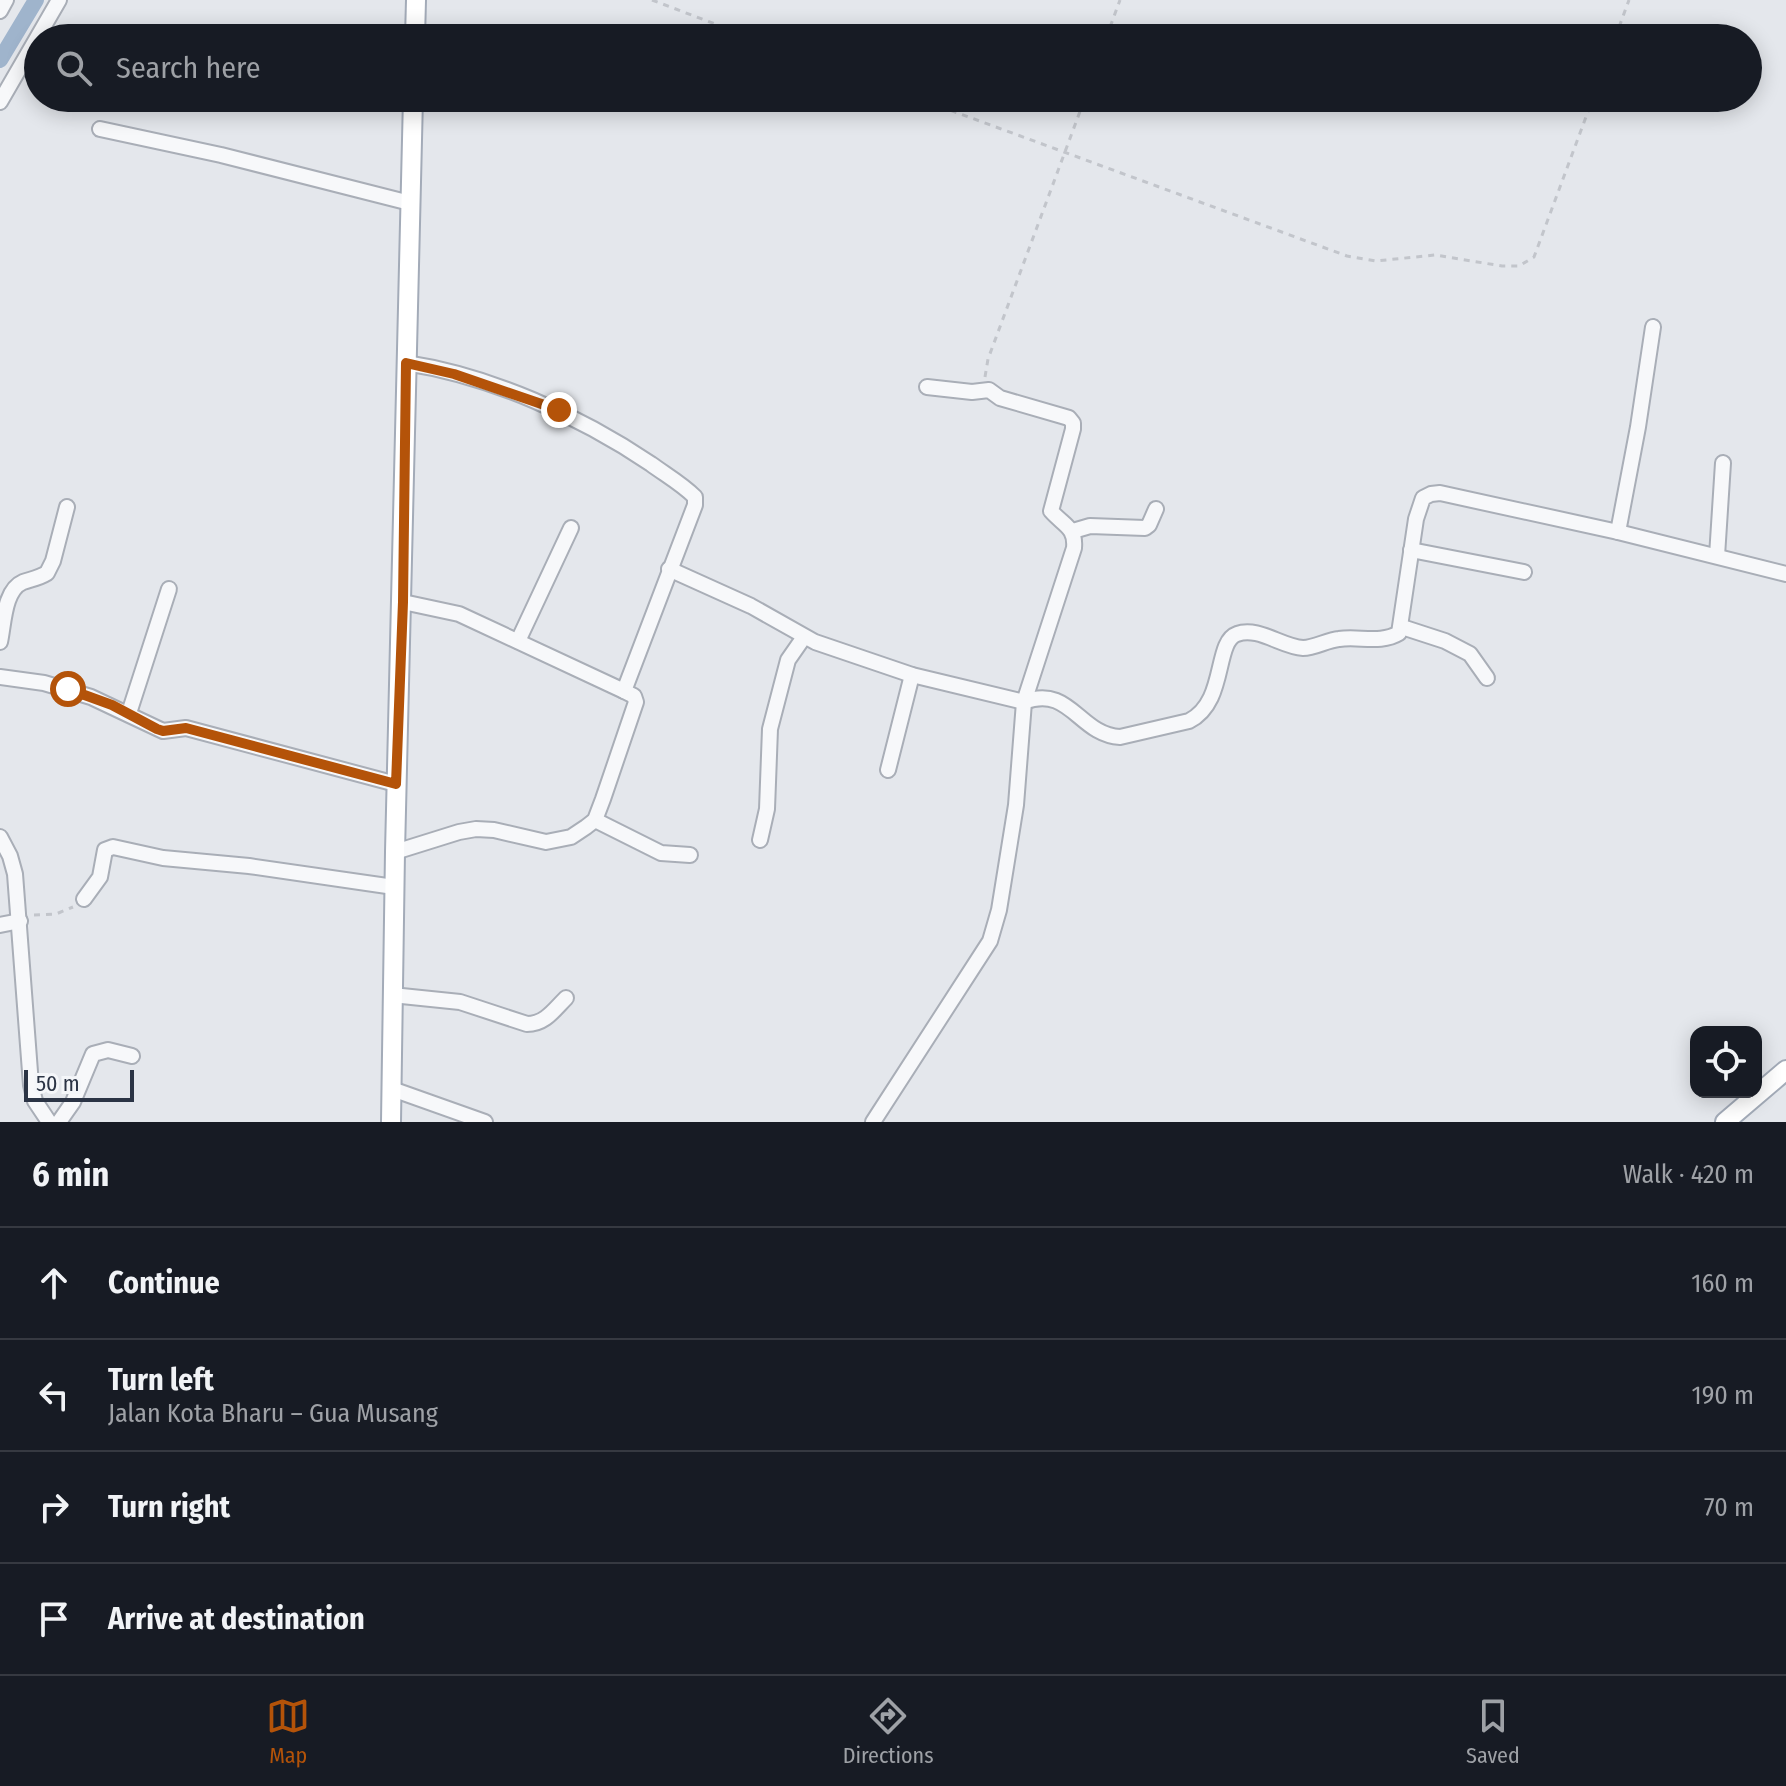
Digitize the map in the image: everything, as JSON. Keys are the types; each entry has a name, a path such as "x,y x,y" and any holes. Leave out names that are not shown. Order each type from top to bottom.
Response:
{"main road":[{"path":"415,24 416,0"},
{"path":"391,1122 413,112"},
{"path":"1725,1122 1786,1070"}],"street":[{"path":"0,11 6,0"},
{"path":"45,24 59,0"},
{"path":"0,102 24,61"},
{"path":"100,129 221,155 410,203"},
{"path":"1618,532 1653,327"},
{"path":"406,363 454,374 559,410 603,433 682,485 695,497 695,505 624,691"},
{"path":"873,1122 990,941 999,910 1016,805 1024,702 1074,548 1073,531 1051,511 1073,423 1069,418 1000,398 989,390 972,392 927,387"},
{"path":"1717,556 1723,463"},
{"path":"669,569 751,606 804,637 912,675 1024,702 1048,697 1060,701 1097,731 1120,737 1198,717 1211,701 1227,643 1233,635 1242,632 1255,634 1303,648 1342,638 1388,639 1399,633 1416,519 1423,498 1440,493 1618,532 1786,574"},
{"path":"0,642 8,600 14,588 21,583 47,573 67,507"},
{"path":"1073,531 1090,526 1145,528 1156,509"},
{"path":"518,641 571,528"},
{"path":"1411,550 1524,572"},
{"path":"129,713 169,589"},
{"path":"395,852 476,829 546,842 571,837 595,820 636,702 634,696 624,691 459,614 403,602"},
{"path":"1402,627 1445,641 1470,654 1487,678"},
{"path":"760,840 767,809 770,729 788,660 804,637"},
{"path":"888,770 912,675"},
{"path":"0,677 68,689 129,713 163,731 186,728 396,784"},
{"path":"595,820 661,853 690,855"},
{"path":"0,837 15,874 31,1085 35,1101 49,1122"},
{"path":"84,899 100,877 105,850 113,847 163,858 249,866 394,887"},
{"path":"0,925 20,921"},
{"path":"392,995 460,1002 527,1024 544,1021 566,998"},
{"path":"59,1122 73,1102 93,1054 108,1050 132,1056"},
{"path":"392,1089 485,1122"}],"path":[{"path":"652,0 715,24"},
{"path":"1111,24 1120,0"},
{"path":"1620,24 1629,0"},
{"path":"956,112 1347,256 1376,261 1435,255 1502,266 1519,266 1534,257 1588,112"},
{"path":"989,390 985,382 988,359 1080,112"},
{"path":"20,921 33,915 64,912 84,899"}],"waterway":[{"path":"0,60 36,0"}],"route":[{"path":"68,689 112,705 163,731 186,728 396,784 403,602 406,363 454,374 559,410"}]}
